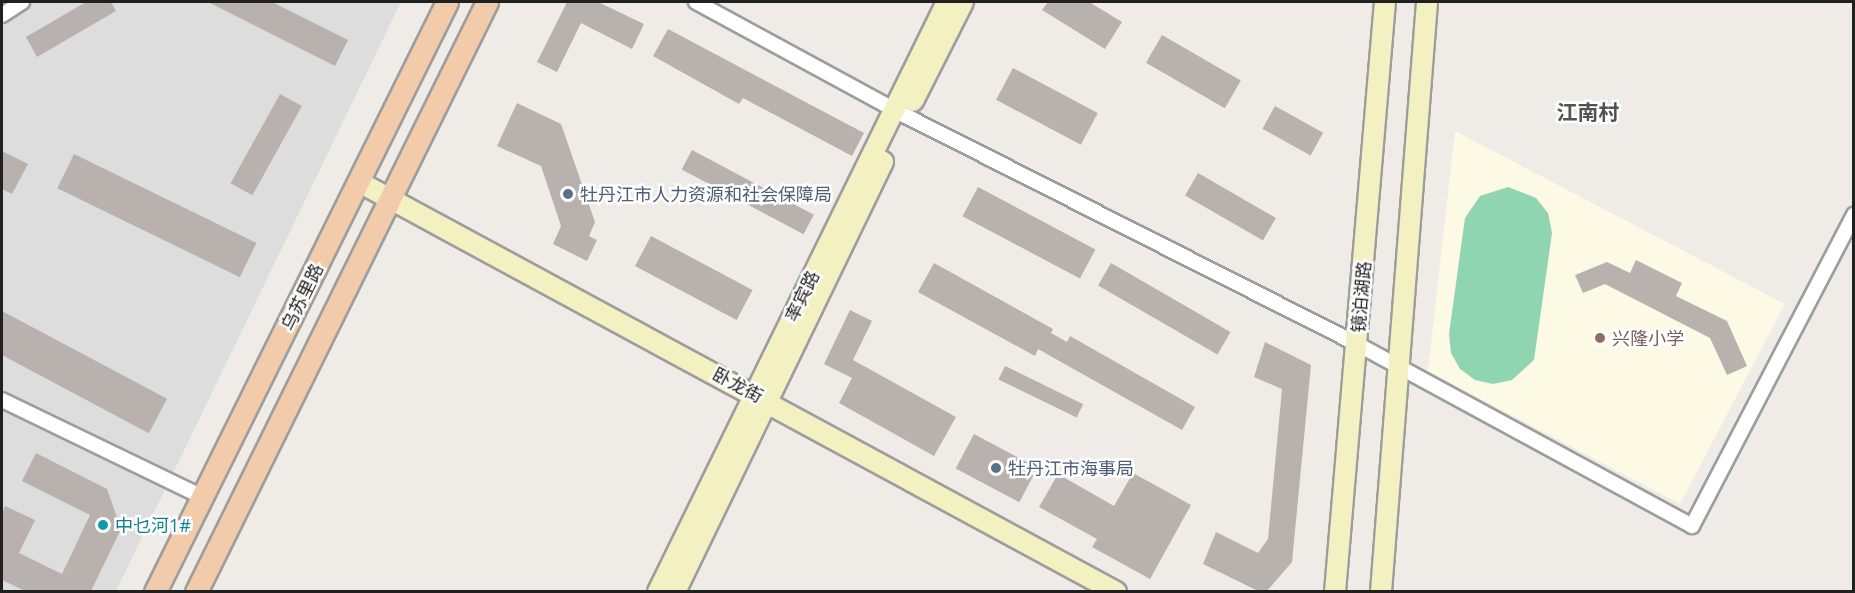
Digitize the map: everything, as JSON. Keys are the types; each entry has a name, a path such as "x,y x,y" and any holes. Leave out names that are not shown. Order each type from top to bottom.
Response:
{"main road":[{"name":"乌苏里路","path":"155,591 447,2"},
{"name":"乌苏里路","path":"196,591 392,201 487,2"}],"street":[{"path":"2,15 22,2"},
{"path":"696,2 900,113 1357,344 1692,526 1854,214"},
{"name":"率宾路","path":"657,591 760,397 900,113 947,2"},
{"name":"率宾路","path":"900,113 963,2"},
{"name":"镜泊湖路","path":"1335,591 1384,2"},
{"path":"1381,591 1427,2"},
{"name":"卧龙街","path":"359,182 1116,591"},
{"name":"率宾路","path":"675,591 760,397"},
{"path":"2,400 203,497"}],"shaded area":[{"path":"2,2 401,2 116,591 2,591"},
{"name":"兴隆小学","path":"1455,131 1785,304 1680,504 1428,371"}],"green space":[{"path":"1508,187 1536,198 1548,213 1552,233 1534,360 1512,380 1493,384 1475,380 1460,369 1451,353 1449,334 1465,218 1480,196"}],"building":[{"path":"86,2 111,2 116,11 37,57 26,37"},
{"path":"208,2 272,2 348,40 335,66"},
{"path":"567,2 598,2 644,24 632,49 581,23 557,72 537,62"},
{"path":"1048,2 1089,2 1122,22 1105,49 1042,10"},
{"path":"668,29 864,133 852,156 743,98 739,104 653,56"},
{"path":"1162,35 1241,80 1225,108 1146,63"},
{"path":"1013,68 1098,113 1081,145 996,100"},
{"path":"280,94 302,106 252,195 231,183"},
{"name":"牡丹江市人力资源和社会保障局","path":"517,103 561,124 595,222 589,236 597,240 587,261 553,244 561,226 541,166 497,146"},
{"path":"1275,106 1323,133 1310,155 1262,129"},
{"path":"692,150 814,215 804,234 682,169"},
{"path":"2,151 28,164 12,194 2,189"},
{"path":"74,154 256,243 240,277 57,188"},
{"path":"1198,173 1276,218 1263,241 1185,196"},
{"path":"978,187 1095,249 1080,279 963,216"},
{"path":"651,236 753,290 737,320 635,266"},
{"path":"1636,260 1682,283 1676,296 1727,321 1747,366 1727,375 1710,338 1605,284 1583,293 1575,275 1607,262 1630,273"},
{"path":"934,263 1053,329 1051,333 1067,342 1070,336 1195,407 1182,430 1038,349 1035,356 918,292"},
{"path":"1111,263 1231,332 1218,355 1098,286"},
{"path":"850,310 872,321 853,360 956,417 934,456 839,403 852,378 824,364"},
{"path":"2,311 167,399 149,433 2,355"},
{"path":"1265,342 1311,365 1292,562 1267,591 1258,591 1203,564 1216,532 1258,553 1268,539 1282,389 1254,377"},
{"path":"1005,366 1083,404 1077,418 998,379"},
{"name":"牡丹江市海事局","path":"974,434 1038,468 1019,502 956,468"},
{"name":"中乜河1#","path":"36,453 107,489 121,529 91,591 25,591 2,580 2,514 5,506 35,520 19,553 62,574 90,515 22,481"},
{"path":"1133,473 1191,505 1150,579 1092,547 1097,539 1039,507 1058,474 1114,506"}],"place":[{"name":"牡丹江市人力资源和社会保障局","path":"568,194"},
{"name":"兴隆小学","path":"1600,338"},
{"name":"牡丹江市海事局","path":"996,468"},
{"name":"中乜河1#","path":"103,525"}],"district":[{"name":"江南村","path":"1588,112"}]}
